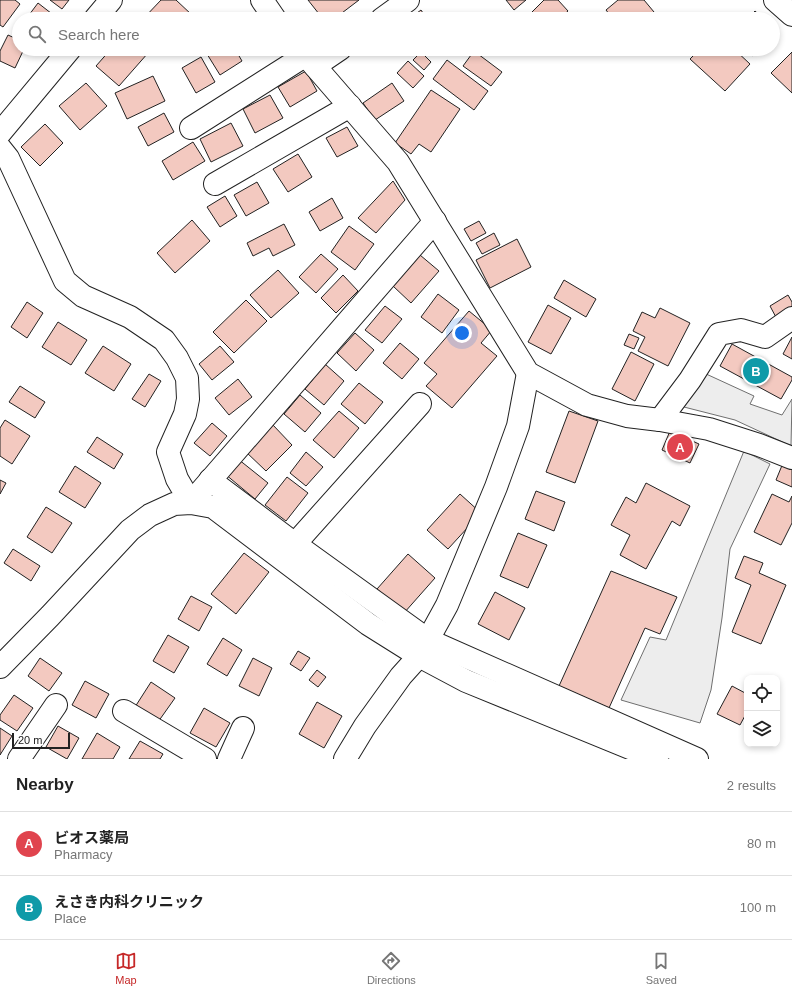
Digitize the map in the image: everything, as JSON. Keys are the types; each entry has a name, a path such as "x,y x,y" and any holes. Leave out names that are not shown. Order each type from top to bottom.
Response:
{"street":[{"path":"101,12 111,0"},
{"path":"262,0 270,12"},
{"path":"392,12 408,0"},
{"path":"776,0 792,15"},
{"path":"0,133 64,56"},
{"path":"191,128 307,57 398,162 528,373 587,405 627,416 660,420 709,429 759,445 792,458"},
{"path":"215,184 350,106"},
{"path":"0,148 8,158 65,282 83,296 130,317 164,340 177,358 187,378 188,399 185,414 168,452 177,479 191,503"},
{"path":"191,503 435,221"},
{"path":"660,420 690,380 718,334 741,330 765,338 792,318"},
{"path":"345,759 365,726 401,676 424,648 448,605 496,487 518,426 528,373"},
{"path":"288,551 420,404"},
{"path":"210,480 368,624 697,759"},
{"path":"0,667 130,530 150,515 174,504 191,503 213,508 288,551"},
{"path":"424,648 466,681 657,759"},
{"path":"19,759 56,705"},
{"path":"124,711 205,759"},
{"path":"229,759 243,728"}],"shaded area":[{"path":"704,373 754,396 750,404 782,415 792,399 791,446 735,420 684,407"},
{"path":"744,451 770,464 730,549 722,618 711,690 700,723 621,700 650,637 666,640"}],"building":[{"path":"0,0 15,0 20,4 14,12 12,12 12,15 3,27 0,25"},
{"path":"50,0 69,0 62,9"},
{"path":"161,0 176,0 189,12 150,12"},
{"path":"308,0 359,0 343,12 317,12"},
{"path":"506,0 526,0 514,10"},
{"path":"544,0 558,0 568,11 567,12 532,12"},
{"path":"618,0 644,0 654,12 608,12 606,10"},
{"path":"38,3 50,12 31,12"},
{"path":"8,35 12,37 12,56 21,56 15,68 0,61 0,51"},
{"path":"792,52 792,93 771,73"},
{"path":"105,56 145,56 119,86 96,66"},
{"path":"208,56 239,56 242,61 220,75"},
{"path":"417,56 425,56 431,62 424,70 413,60"},
{"path":"470,56 481,56 502,72 491,86 463,66"},
{"path":"693,56 741,56 750,64 725,91 690,59"},
{"path":"201,57 215,82 196,93 182,68"},
{"path":"447,60 488,91 474,110 433,79"},
{"path":"408,61 424,76 413,88 397,73"},
{"path":"306,71 317,91 290,107 278,87"},
{"path":"153,76 165,101 127,119 115,93"},
{"path":"86,83 107,106 80,130 59,106"},
{"path":"392,83 404,101 375,120 363,103"},
{"path":"431,90 460,109 431,152 419,144 411,154 395,143"},
{"path":"270,95 283,118 255,133 243,109"},
{"path":"164,113 174,132 148,146 138,127"},
{"path":"231,123 243,146 211,162 200,139"},
{"path":"45,124 63,143 40,166 21,147"},
{"path":"347,127 358,146 337,157 326,138"},
{"path":"193,142 205,161 173,180 162,161"},
{"path":"298,154 312,177 288,192 273,169"},
{"path":"393,181 405,200 376,233 358,218"},
{"path":"257,182 269,203 246,216 234,195"},
{"path":"225,196 237,216 220,227 207,207"},
{"path":"332,198 343,218 320,231 309,212"},
{"path":"192,220 210,241 175,273 157,253"},
{"path":"479,221 486,233 471,241 464,229"},
{"path":"284,224 295,245 273,256 269,248 253,256 247,243"},
{"path":"349,226 374,244 355,270 331,252"},
{"path":"494,233 500,245 482,254 476,243"},
{"path":"517,239 531,267 490,288 476,260"},
{"path":"321,254 338,269 316,293 299,277"},
{"path":"420,255 439,271 411,303 393,286"},
{"path":"278,270 299,293 271,318 250,295"},
{"path":"343,275 358,291 336,313 321,298"},
{"path":"564,280 596,299 586,317 554,298"},
{"path":"438,294 459,310 442,333 421,317"},
{"path":"788,295 792,302 792,312 778,321 770,306"},
{"path":"246,300 267,321 234,353 213,332"},
{"path":"27,302 43,313 27,338 11,327"},
{"path":"548,305 571,318 551,354 528,342"},
{"path":"385,306 402,319 382,343 365,330"},
{"path":"660,308 690,323 668,366 638,351 645,337 633,331 642,312 655,318"},
{"path":"469,311 492,330 481,343 497,356 452,408 426,386 437,374 424,363"},
{"path":"58,322 87,340 71,365 42,347"},
{"path":"355,333 374,350 356,371 337,353"},
{"path":"629,334 639,338 634,349 624,345"},
{"path":"792,337 792,359 783,354"},
{"path":"400,343 419,359 402,379 383,363"},
{"path":"732,344 792,377 792,380 781,399 720,366"},
{"path":"103,346 131,364 114,391 85,373"},
{"path":"220,346 234,362 212,380 199,364"},
{"path":"631,352 654,364 635,401 612,389"},
{"path":"325,364 344,381 324,405 305,389"},
{"path":"149,374 161,381 145,407 132,399"},
{"path":"238,379 252,397 229,415 215,398"},
{"path":"359,383 383,402 365,424 341,404"},
{"path":"20,386 45,402 35,418 9,402"},
{"path":"300,395 321,413 305,432 284,414"},
{"path":"339,411 359,428 334,458 313,440"},
{"path":"569,411 598,421 575,483 546,472"},
{"path":"5,420 30,436 12,464 0,456 0,428"},
{"path":"212,423 227,436 210,456 194,443"},
{"path":"272,424 292,445 266,471 245,451"},
{"path":"670,431 699,444 690,463 662,450"},
{"path":"97,437 123,454 114,469 87,452"},
{"path":"306,452 323,467 306,486 290,473"},
{"path":"238,459 268,483 255,499 225,474"},
{"path":"783,463 792,467 792,487 776,480"},
{"path":"75,466 101,483 85,508 59,492"},
{"path":"287,477 308,493 286,521 265,505"},
{"path":"0,480 6,483 0,494"},
{"path":"646,483 690,506 680,526 672,521 646,569 620,555 630,535 611,525 626,497 636,503"},
{"path":"536,491 565,502 554,531 525,519"},
{"path":"460,494 481,513 448,549 427,530"},
{"path":"772,494 789,502 792,496 792,523 781,545 754,532"},
{"path":"46,507 72,523 52,553 27,537"},
{"path":"518,533 547,545 528,588 500,576"},
{"path":"13,549 40,566 31,581 4,563"},
{"path":"244,553 269,572 236,614 211,594"},
{"path":"408,554 435,578 404,613 377,589"},
{"path":"744,556 763,563 759,573 786,585 761,644 732,632 751,585 735,578"},
{"path":"611,571 677,597 660,634 645,628 609,708 559,686"},
{"path":"495,592 525,608 509,640 478,624"},
{"path":"191,596 212,607 199,631 178,619"},
{"path":"168,635 189,647 174,673 153,661"},
{"path":"223,638 242,650 227,676 207,664"},
{"path":"298,651 310,658 301,671 290,664"},
{"path":"40,658 62,673 49,691 28,676"},
{"path":"253,658 272,668 259,696 239,686"},
{"path":"317,670 326,677 318,687 309,680"},
{"path":"85,681 109,694 96,718 72,705"},
{"path":"151,682 175,698 158,722 135,707"},
{"path":"732,686 744,692 744,718 740,725 717,714"},
{"path":"14,695 33,708 17,731 0,720 0,715"},
{"path":"317,702 342,716 324,748 299,734"},
{"path":"204,708 230,723 216,747 190,733"},
{"path":"58,726 79,738 67,759 46,747"},
{"path":"0,728 12,736 0,755"},
{"path":"97,733 120,747 113,759 82,759"},
{"path":"140,741 163,754 160,759 129,759"}],"place":[{"name":"えさき内科クリニック","path":"756,371"},
{"name":"ビオス薬局","path":"680,447"}]}
